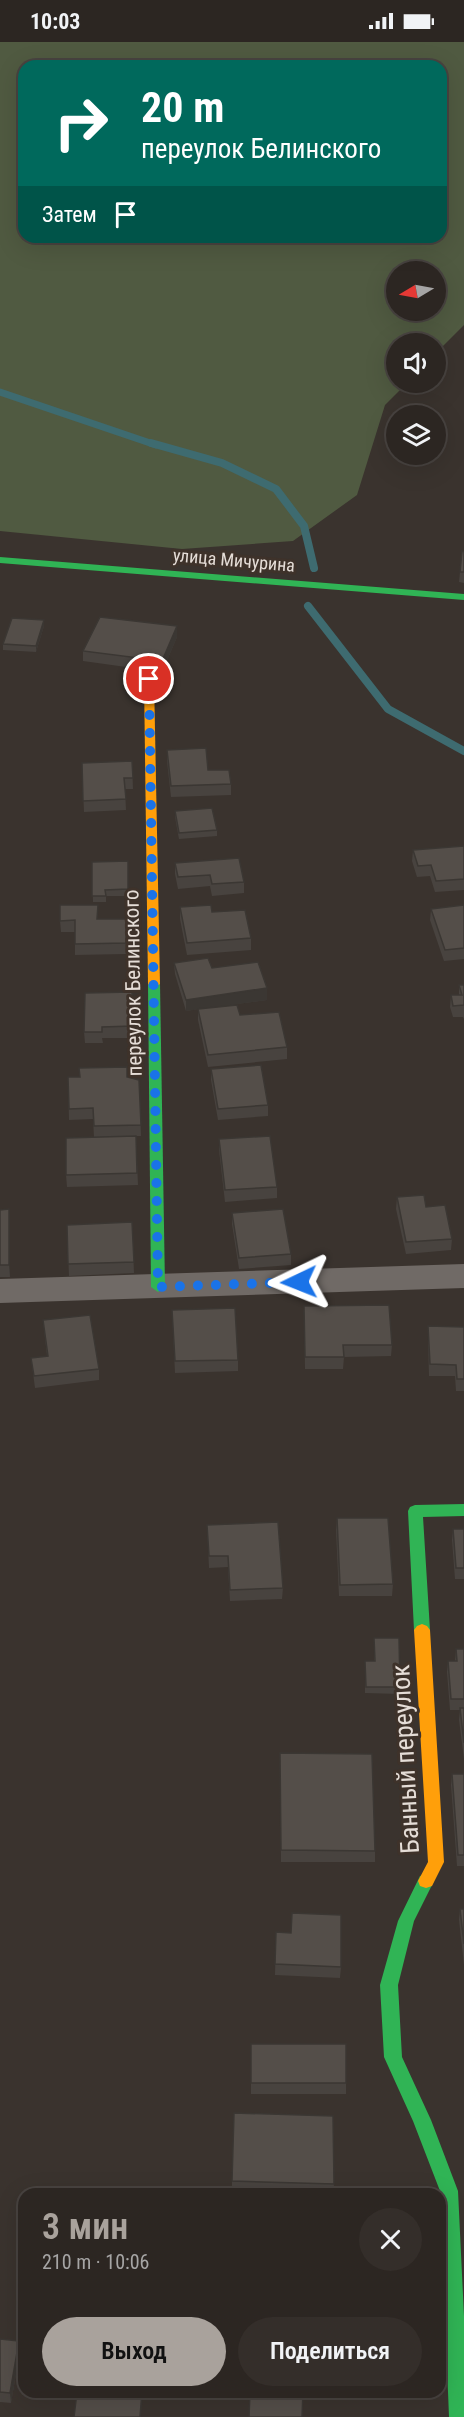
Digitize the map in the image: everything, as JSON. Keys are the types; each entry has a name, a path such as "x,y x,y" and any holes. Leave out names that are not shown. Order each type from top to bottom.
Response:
{"street":[{"name":"улица Мичурина","path":"0,560 464,597"},
{"name":"переулок Белинского","path":"149,679 158,1287"},
{"path":"0,1291 464,1276"},
{"name":"Банный переулок","path":"459,2417 449,2191 422,2120 393,2057 389,1985 406,1921 436,1862 416,1511 464,1509"}],"green space":[{"path":"0,42 464,42 464,325 446,343 446,333 386,333 386,393 397,393 385,405 357,495 293,541 182,549 0,531"}],"building":[{"path":"462,551 464,552 464,572 460,572"},
{"path":"100,617 177,626 162,661 83,651"},
{"path":"12,618 44,620 36,646 3,644"},
{"path":"206,748 208,770 229,770 231,784 171,786 167,750"},
{"path":"132,761 133,778 124,778 126,799 83,801 82,763"},
{"path":"212,808 217,830 179,833 175,811"},
{"path":"464,846 464,879 436,881 431,865 418,866 413,850"},
{"path":"239,858 244,882 212,884 210,875 178,877 175,863"},
{"path":"128,861 128,889 105,890 106,896 92,896 92,862"},
{"path":"60,905 98,905 97,919 126,919 126,943 75,944 75,920 60,921"},
{"path":"211,905 212,912 245,910 251,938 187,943 180,907"},
{"path":"464,905 464,948 445,950 431,909"},
{"path":"208,958 212,968 258,962 267,988 186,1000 174,963"},
{"path":"459,985 464,985 464,1005 453,1006 451,995 462,995"},
{"path":"132,992 133,1026 102,1027 102,1032 84,1032 85,993"},
{"path":"237,1005 240,1015 279,1012 287,1047 208,1055 198,1009"},
{"path":"261,1065 268,1105 218,1109 211,1069"},
{"path":"127,1067 127,1077 139,1080 141,1125 94,1126 93,1108 69,1109 68,1077 80,1077 79,1068"},
{"path":"136,1136 137,1173 66,1175 66,1138"},
{"path":"270,1136 277,1187 225,1190 219,1139"},
{"path":"424,1195 426,1207 445,1205 452,1239 406,1242 397,1197"},
{"path":"9,1209 9,1265 0,1265 0,1210"},
{"path":"283,1209 291,1254 239,1258 232,1213"},
{"path":"132,1222 134,1262 68,1264 67,1225"},
{"path":"389,1305 392,1345 343,1345 344,1357 305,1357 304,1306"},
{"path":"235,1308 238,1360 175,1361 172,1310"},
{"path":"90,1315 99,1369 34,1376 31,1358 48,1356 43,1320"},
{"path":"428,1326 464,1327 464,1379 457,1379 456,1365 430,1364"},
{"path":"337,1518 388,1518 393,1584 340,1585"},
{"path":"278,1522 283,1588 230,1590 228,1556 209,1556 207,1525"},
{"path":"453,1529 464,1529 464,1568 456,1568"},
{"path":"374,1638 399,1638 400,1687 366,1687 365,1661 375,1661"},
{"path":"456,1649 464,1649 464,1699 451,1699 448,1661 457,1661"},
{"path":"460,1708 464,1708 464,1743"},
{"path":"280,1753 372,1754 375,1851 281,1850"},
{"path":"452,1774 464,1774 464,1855 458,1855"},
{"path":"460,1909 464,1909 464,1944"},
{"path":"292,1913 341,1915 341,1967 275,1964 276,1932 291,1933"},
{"path":"251,2044 346,2044 346,2083 251,2083"},
{"path":"234,2113 333,2116 334,2184 232,2181"},
{"path":"0,2339 18,2341 10,2393 0,2392"},
{"path":"76,2398 142,2398 140,2417 74,2417"},
{"path":"250,2398 303,2398 302,2417 249,2417"}],"waterway":[{"path":"0,392 156,445"},
{"path":"151,443 222,463 276,489 304,526 314,568"},
{"path":"308,606 388,709 464,751"}],"traffic: fast":[{"path":"0,560 464,597"},
{"path":"154,984 158,1287"},
{"path":"422,1630 415,1511 464,1510"},
{"path":"426,1881 406,1921 389,1985 393,2057 422,2120 449,2191 459,2417"}],"traffic: slow":[{"path":"149,679 154,984"},
{"path":"422,1630 436,1862 426,1881"}],"route":[{"path":"149,679 158,1287 299,1282"}]}
